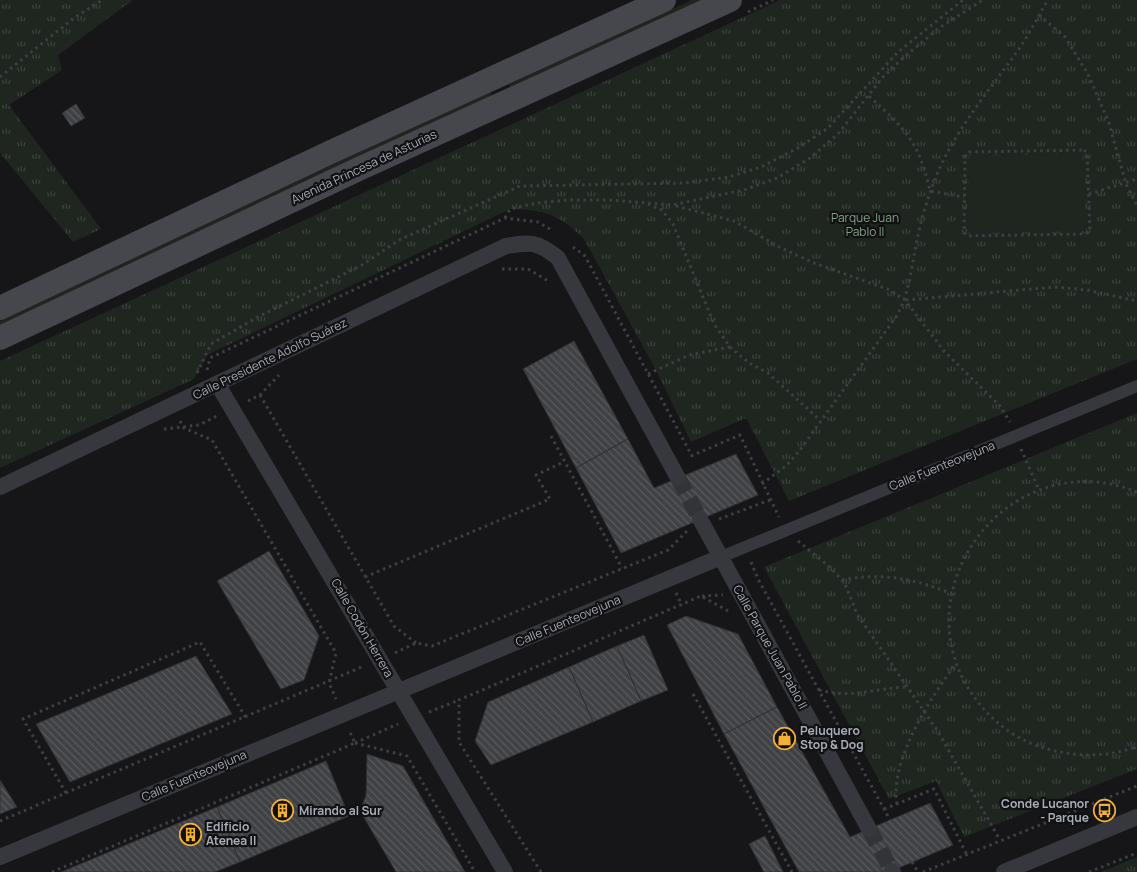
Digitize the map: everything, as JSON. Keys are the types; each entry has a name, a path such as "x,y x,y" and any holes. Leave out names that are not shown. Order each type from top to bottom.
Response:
{"main road":[{"path":"0,308 333,151 664,0"},
{"name":"Avenida Princesa de Asturias","path":"0,338 361,168 730,0"}],"street":[{"name":"Calle Presidente Adolfo Suárez","path":"0,487 218,385 506,246 528,242 543,246 558,258 678,478"},
{"name":"Calle Codón Herrera","path":"218,385 505,872"},
{"name":"Calle Fuenteovejuna","path":"0,857 1137,386"},
{"name":"Calle Parque Juan Pablo II","path":"702,522 869,829"},
{"path":"1004,872 1137,817"}],"path":[{"path":"0,76 74,18 102,0"},
{"path":"672,205 744,190 777,178 810,158 838,134 882,78 910,52 939,28 983,0"},
{"path":"762,484 787,465 896,317 905,300 916,242 930,191 945,155 963,126 1020,47 1048,0"},
{"path":"1039,15 1065,37 1088,74 1109,124 1126,184 1137,206"},
{"path":"869,96 902,125 918,148 930,191"},
{"path":"1084,150 1087,153 1089,194 1090,231 1085,234 968,236 964,233 965,156 968,152 1084,150"},
{"path":"1089,194 1137,179"},
{"path":"930,191 964,197"},
{"path":"505,218 510,209 537,203 569,200 672,205 734,221 796,255 890,290 905,300 944,351 1000,406 1016,436 1039,490"},
{"path":"638,202 662,210 673,224 714,324 730,347 749,362 768,373 820,420"},
{"path":"206,372 210,358 505,218 538,222 558,234"},
{"path":"0,821 329,683 416,644 432,646 668,550 687,532 702,522 770,500 740,435 692,456 585,256 572,245"},
{"path":"494,269 528,269 549,282 554,290"},
{"path":"905,300 1055,286 1087,290 1137,301"},
{"path":"648,374 689,355 730,347"},
{"path":"158,430 199,425 260,395 283,371"},
{"path":"260,395 394,626 416,644"},
{"path":"184,428 212,440 336,653 329,683 355,743"},
{"path":"551,436 622,568"},
{"path":"1013,454 1022,451"},
{"path":"365,577 550,499 536,475 564,462"},
{"path":"1137,492 1116,485 1085,482 1039,490 1008,506 982,529 963,558 952,594 949,628 956,664 975,699 1002,727 1036,746 1074,755 1114,753 1136,746 1137,753"},
{"path":"684,526 687,532"},
{"path":"790,546 807,539"},
{"path":"798,542 826,563 842,580 856,614 925,712 1000,840"},
{"path":"758,560 750,563 890,820"},
{"path":"842,580 873,577 907,579 918,581 952,594"},
{"path":"541,872 459,742 459,700 701,596 733,613"},
{"path":"66,793 23,719 200,642 246,718"},
{"path":"897,804 896,785 900,763 925,712 956,664"},
{"path":"819,690 832,694 858,694 907,687"},
{"path":"693,694 792,872"},
{"path":"52,872 355,743 407,756 475,872"},
{"path":"923,872 1137,786"},
{"path":"884,809 934,789 967,855"},
{"path":"1089,872 1137,852"},
{"path":"912,862 918,872"}],"green space":[{"path":"0,0 133,0 58,55 62,70 9,105 101,229 73,242 0,153"},
{"path":"692,0 705,0 512,89 509,84"},
{"name":"Parque Juan Pablo II","path":"780,0 1137,0 1137,359 789,501 746,418 691,442 656,370 584,239 567,224 551,215 542,212 510,209 207,355 194,379 0,468 0,361"},
{"path":"490,91 492,96 0,328 0,321"},
{"path":"1083,154 1086,231 968,233 969,156"},
{"path":"1137,413 1137,769 964,837 936,781 889,799 764,567"},
{"path":"1137,857 1137,872 1101,872"}],"building":[{"path":"76,104 85,118 71,126 62,113"},
{"path":"574,341 628,439 576,468 523,369"},
{"path":"628,439 654,488 736,454 758,495 621,553 576,468"},
{"path":"269,551 319,636 304,680 281,689 217,581"},
{"path":"686,616 738,634 777,707 724,734 667,625"},
{"path":"644,635 668,690 641,701 617,646"},
{"path":"617,646 641,701 593,722 569,667"},
{"path":"196,656 232,714 70,782 36,724"},
{"path":"569,667 593,722 491,765 475,741 488,702"},
{"path":"777,707 850,837 930,803 953,845 889,872 799,872 724,734"},
{"path":"367,754 403,766 465,872 396,872 360,811 366,795"},
{"name":"Mirando al Sur","path":"326,761 349,816 240,862 217,807"},
{"path":"0,780 17,807 0,814"},
{"name":"Edificio Atenea II","path":"217,807 240,862 215,872 61,872"},
{"path":"765,836 783,872 764,872 749,844"},
{"path":"765,836 783,872 764,872 749,844"}],"tunnel":[{"path":"678,478 700,519"},
{"path":"869,829 892,871"}],"place":[{"name":"Peluquero Stop & Dog","path":"784,738"},
{"name":"Mirando al Sur","path":"283,811"},
{"name":"Conde Lucanor - Parque","path":"1105,811"},
{"name":"Edificio Atenea II","path":"190,834"}]}
